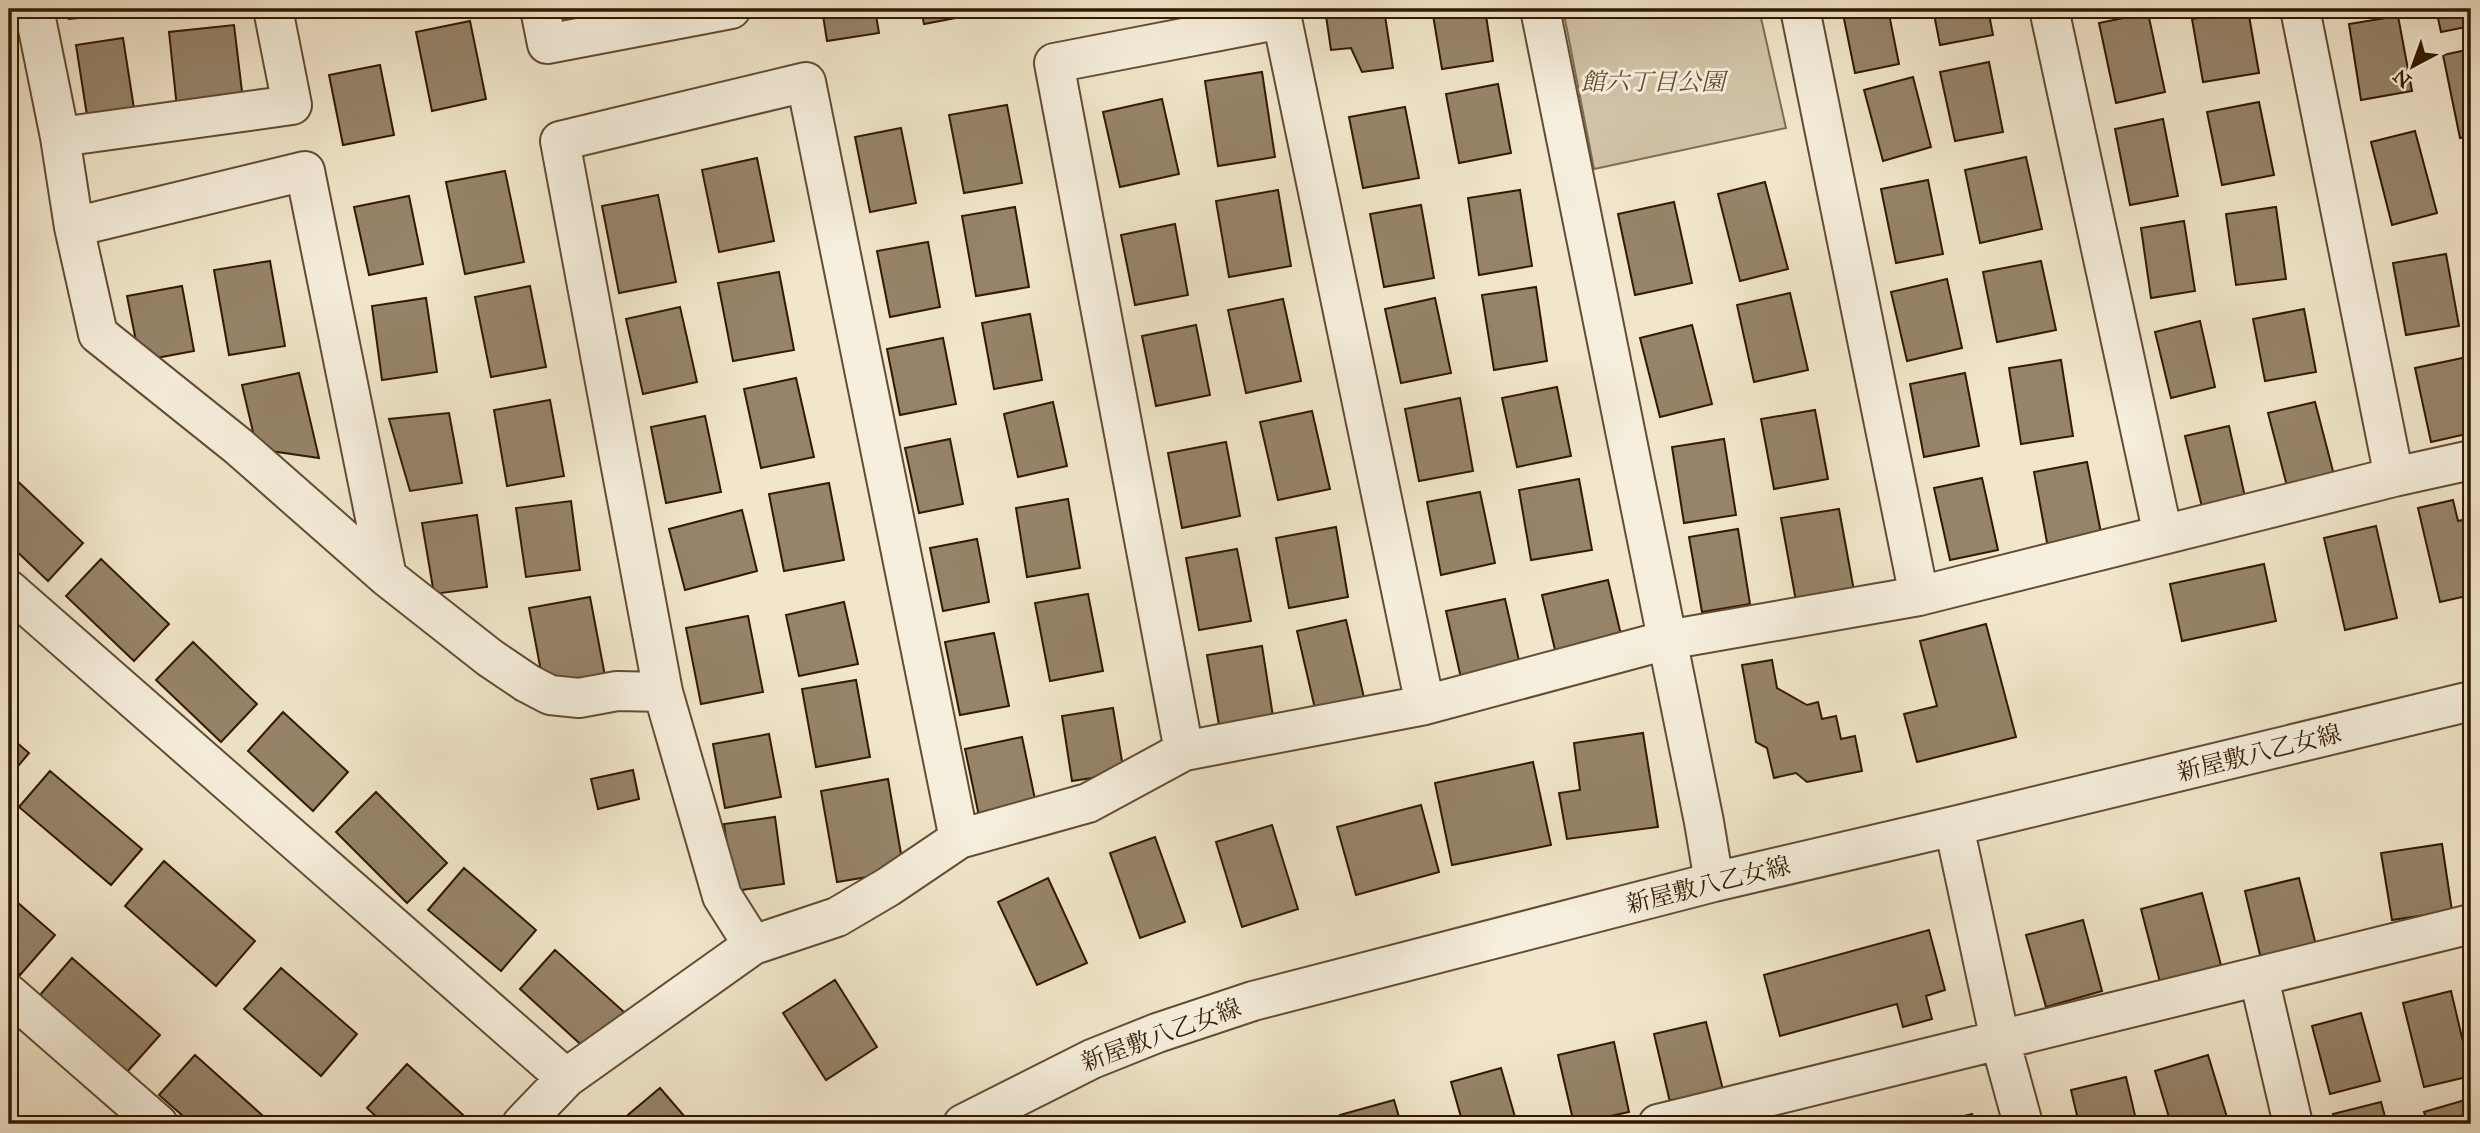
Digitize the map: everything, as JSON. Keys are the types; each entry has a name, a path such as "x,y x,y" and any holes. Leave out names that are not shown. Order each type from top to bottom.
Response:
{"street":[{"path":"34,9 61,136 74,227 98,334 238,446 387,577 490,658 527,683 550,695 579,698 617,691 663,692"},
{"path":"61,136 292,105 273,9"},
{"path":"540,9 547,44 731,9"},
{"path":"1540,9 1714,882"},
{"path":"1800,9 1919,596"},
{"path":"2049,9 2163,535"},
{"path":"2300,9 2393,477"},
{"path":"1184,751 1054,63 1268,21 1282,19 1426,705"},
{"path":"753,945 722,896 663,692 560,141 806,82 959,839"},
{"path":"74,227 305,171 387,577"},
{"path":"522,1124 566,1078 753,945 837,917 888,887 959,839 1088,803 1184,751 1426,705 1667,640 1919,596 2393,477 2471,460"},
{"path":"9,590 566,1078"},
{"name":"新屋敷八乙女線","path":"962,1124 1092,1059 1157,1033 1253,1001 1714,882 2471,701"},
{"path":"1954,826 2000,1040 2023,1124"},
{"path":"1658,1124 1779,1109 2000,1040 2471,924"},
{"path":"2259,978 2293,1124"},
{"path":"9,993 158,1124"}],"green space":[{"name":"館六丁目公園","path":"1563,9 1759,9 1786,128 1594,169"}],"building":[{"path":"68,9 122,9 123,14 69,19"},
{"path":"316,9 360,9 317,17"},
{"path":"567,9 629,9 630,18 571,28"},
{"path":"822,9 875,9 879,33 827,41"},
{"path":"921,9 981,9 982,13 924,24"},
{"path":"1325,9 1384,9 1393,68 1362,72 1351,48 1331,50"},
{"path":"1432,9 1485,9 1493,61 1442,69"},
{"path":"1842,9 1888,9 1899,64 1855,73"},
{"path":"1933,9 1988,9 1993,35 1940,45"},
{"path":"2436,9 2471,9 2471,26 2441,32"},
{"path":"2248,10 2259,73 2203,82 2192,19"},
{"path":"2148,13 2165,92 2116,103 2099,23"},
{"path":"2398,16 2412,91 2361,100 2349,24"},
{"path":"470,21 486,99 432,111 416,32"},
{"path":"234,25 243,100 177,108 169,32"},
{"path":"123,38 135,115 88,122 76,45"},
{"path":"2471,49 2471,136 2460,138 2443,55"},
{"path":"1989,62 2003,132 1955,141 1940,72"},
{"path":"380,65 394,135 343,145 329,75"},
{"path":"1262,72 1275,157 1218,166 1205,81"},
{"path":"1913,77 1931,147 1883,161 1864,90"},
{"path":"1498,84 1511,153 1459,163 1446,94"},
{"path":"1162,99 1179,174 1120,187 1103,112"},
{"path":"2259,102 2274,175 2222,185 2207,112"},
{"path":"1007,105 1022,183 964,193 949,115"},
{"path":"1405,107 1419,178 1363,188 1349,117"},
{"path":"2163,119 2178,196 2130,205 2115,129"},
{"path":"901,128 916,203 870,212 855,137"},
{"path":"2415,131 2437,213 2392,225 2371,142"},
{"path":"2026,157 2042,229 1980,243 1965,170"},
{"path":"757,158 774,241 719,252 702,170"},
{"path":"505,171 524,262 465,274 446,182"},
{"path":"1928,180 1943,254 1896,263 1881,189"},
{"path":"1765,182 1788,269 1740,281 1718,194"},
{"path":"1278,190 1291,266 1229,277 1216,201"},
{"path":"1520,190 1532,266 1479,275 1468,198"},
{"path":"658,195 676,282 619,293 602,206"},
{"path":"409,196 423,264 369,275 354,207"},
{"path":"1674,202 1692,283 1635,295 1618,214"},
{"path":"1421,205 1434,278 1384,287 1370,214"},
{"path":"1015,207 1029,287 976,296 962,216"},
{"path":"2276,207 2286,279 2236,285 2226,214"},
{"path":"2184,221 2195,291 2151,298 2141,228"},
{"path":"1175,224 1188,295 1135,305 1121,235"},
{"path":"928,242 940,307 890,317 877,251"},
{"path":"2446,254 2459,326 2406,335 2393,263"},
{"path":"270,261 285,346 229,355 214,270"},
{"path":"2041,261 2056,330 1997,342 1983,272"},
{"path":"779,272 794,350 733,361 718,283"},
{"path":"1947,279 1962,348 1907,361 1891,292"},
{"path":"182,286 194,351 140,361 127,296"},
{"path":"530,286 546,367 491,377 475,297"},
{"path":"1536,287 1547,361 1494,370 1482,295"},
{"path":"1790,293 1808,370 1754,382 1737,305"},
{"path":"426,298 437,372 382,380 372,306"},
{"path":"1435,298 1451,373 1401,383 1385,309"},
{"path":"1283,299 1301,381 1246,393 1228,310"},
{"path":"680,307 697,382 643,394 626,319"},
{"path":"2304,309 2316,372 2265,381 2253,319"},
{"path":"1030,314 1042,380 994,389 982,323"},
{"path":"2200,321 2215,387 2171,398 2155,332"},
{"path":"1196,325 1210,395 1156,406 1142,336"},
{"path":"1692,325 1712,404 1660,417 1640,338"},
{"path":"943,338 956,404 900,415 887,349"},
{"path":"2467,357 2471,377 2471,433 2431,442 2415,368"},
{"path":"2061,360 2073,436 2021,444 2009,368"},
{"path":"299,373 319,458 257,449 242,385"},
{"path":"1965,373 1979,446 1924,457 1910,384"},
{"path":"796,378 814,457 761,468 744,389"},
{"path":"1557,387 1571,456 1517,467 1502,398"},
{"path":"1460,398 1473,471 1419,481 1405,409"},
{"path":"550,400 564,476 507,486 494,410"},
{"path":"1053,402 1067,466 1018,477 1004,414"},
{"path":"2315,402 2334,475 2287,486 2268,413"},
{"path":"1815,410 1828,479 1774,489 1761,419"},
{"path":"1312,411 1330,489 1278,500 1260,422"},
{"path":"449,413 462,483 410,491 389,419"},
{"path":"705,416 721,492 666,503 651,427"},
{"path":"2229,426 2245,497 2202,507 2185,436"},
{"path":"950,439 963,504 919,513 905,448"},
{"path":"1724,439 1736,515 1684,523 1672,447"},
{"path":"1226,442 1240,516 1182,528 1168,453"},
{"path":"2087,462 2102,538 2048,548 2034,472"},
{"path":"9,473 83,543 48,581 9,544"},
{"path":"1982,478 1998,550 1950,560 1934,488"},
{"path":"1579,479 1592,550 1531,560 1519,490"},
{"path":"829,483 844,560 784,571 769,494"},
{"path":"1480,492 1495,563 1441,575 1427,502"},
{"path":"1068,499 1080,568 1027,577 1016,508"},
{"path":"2453,500 2458,521 2471,518 2471,595 2440,602 2418,508"},
{"path":"571,501 580,570 526,577 516,508"},
{"path":"1839,509 1854,591 1796,601 1781,518"},
{"path":"742,510 757,571 685,590 669,529"},
{"path":"477,515 487,587 434,594 422,523"},
{"path":"2376,526 2397,618 2345,630 2324,538"},
{"path":"1336,527 1348,597 1289,608 1276,538"},
{"path":"1738,529 1750,604 1702,612 1689,537"},
{"path":"977,539 989,602 943,611 930,548"},
{"path":"1237,549 1251,621 1199,630 1186,558"},
{"path":"101,559 169,624 134,661 66,596"},
{"path":"2264,564 2276,621 2182,641 2170,584"},
{"path":"1608,580 1622,639 1556,654 1542,595"},
{"path":"1088,594 1103,671 1050,681 1035,603"},
{"path":"590,597 605,676 544,687 529,608"},
{"path":"1505,599 1520,665 1461,678 1446,611"},
{"path":"844,602 858,664 799,676 786,615"},
{"path":"748,616 763,692 701,704 686,628"},
{"path":"1346,620 1365,702 1316,713 1297,631"},
{"path":"1986,624 2016,737 1917,762 1904,714 1937,706 1920,641"},
{"path":"994,633 1009,706 960,715 945,642"},
{"path":"193,642 257,704 221,742 156,680"},
{"path":"1262,646 1274,723 1220,731 1207,655"},
{"path":"1772,660 1777,688 1807,705 1818,702 1822,719 1836,716 1841,739 1855,736 1862,771 1807,782 1796,773 1774,778 1767,748 1756,742 1742,665"},
{"path":"856,680 870,757 816,767 802,689"},
{"path":"1113,708 1124,773 1072,781 1062,716"},
{"path":"283,712 348,772 313,811 248,751"},
{"path":"1643,733 1658,827 1567,839 1559,793 1580,790 1574,743"},
{"path":"769,734 781,797 725,808 713,744"},
{"path":"9,736 29,753 9,777"},
{"path":"1022,737 1036,804 979,816 965,749"},
{"path":"1533,762 1551,845 1452,865 1435,783"},
{"path":"633,770 639,799 598,809 591,779"},
{"path":"50,771 142,849 111,885 19,807"},
{"path":"888,779 904,871 837,882 821,791"},
{"path":"376,792 447,863 407,903 336,832"},
{"path":"1421,805 1439,872 1356,895 1337,827"},
{"path":"775,817 784,884 734,891 724,824"},
{"path":"1272,825 1298,909 1242,927 1216,842"},
{"path":"1155,837 1185,922 1140,938 1110,853"},
{"path":"2442,844 2452,911 2392,920 2381,853"},
{"path":"164,861 255,941 216,986 125,906"},
{"path":"464,868 536,930 501,971 428,910"},
{"path":"1048,878 1087,963 1037,985 998,902"},
{"path":"2299,878 2316,945 2261,959 2245,891"},
{"path":"2202,893 2221,965 2160,982 2141,909"},
{"path":"9,895 55,935 20,975 9,965"},
{"path":"2083,920 2102,991 2046,1007 2026,935"},
{"path":"1929,930 1945,990 1926,996 1932,1019 1903,1027 1897,1004 1780,1036 1764,975"},
{"path":"555,950 624,1012 588,1051 520,989"},
{"path":"72,958 160,1035 127,1072 40,995"},
{"path":"281,968 357,1034 321,1076 244,1009"},
{"path":"835,980 877,1047 826,1080 783,1013"},
{"path":"2451,991 2471,1076 2424,1087 2403,1003"},
{"path":"2361,1013 2380,1081 2330,1094 2312,1026"},
{"path":"1706,1022 1723,1090 1670,1102 1654,1034"},
{"path":"1614,1042 1629,1112 1574,1124 1558,1055"},
{"path":"195,1055 272,1124 192,1124 159,1095"},
{"path":"2208,1055 2229,1124 2171,1124 2155,1071"},
{"path":"407,1064 473,1124 384,1124 367,1108"},
{"path":"1501,1068 1517,1124 1463,1124 1451,1082"},
{"path":"2126,1077 2137,1124 2079,1124 2071,1090"},
{"path":"660,1088 691,1124 625,1124 622,1120"},
{"path":"1394,1100 1401,1124 1343,1124 1340,1115"},
{"path":"2465,1100 2471,1124 2428,1124 2424,1112"},
{"path":"2381,1102 2387,1124 2336,1124 2333,1114"},
{"path":"1972,1114 1975,1124 1933,1124"}]}
